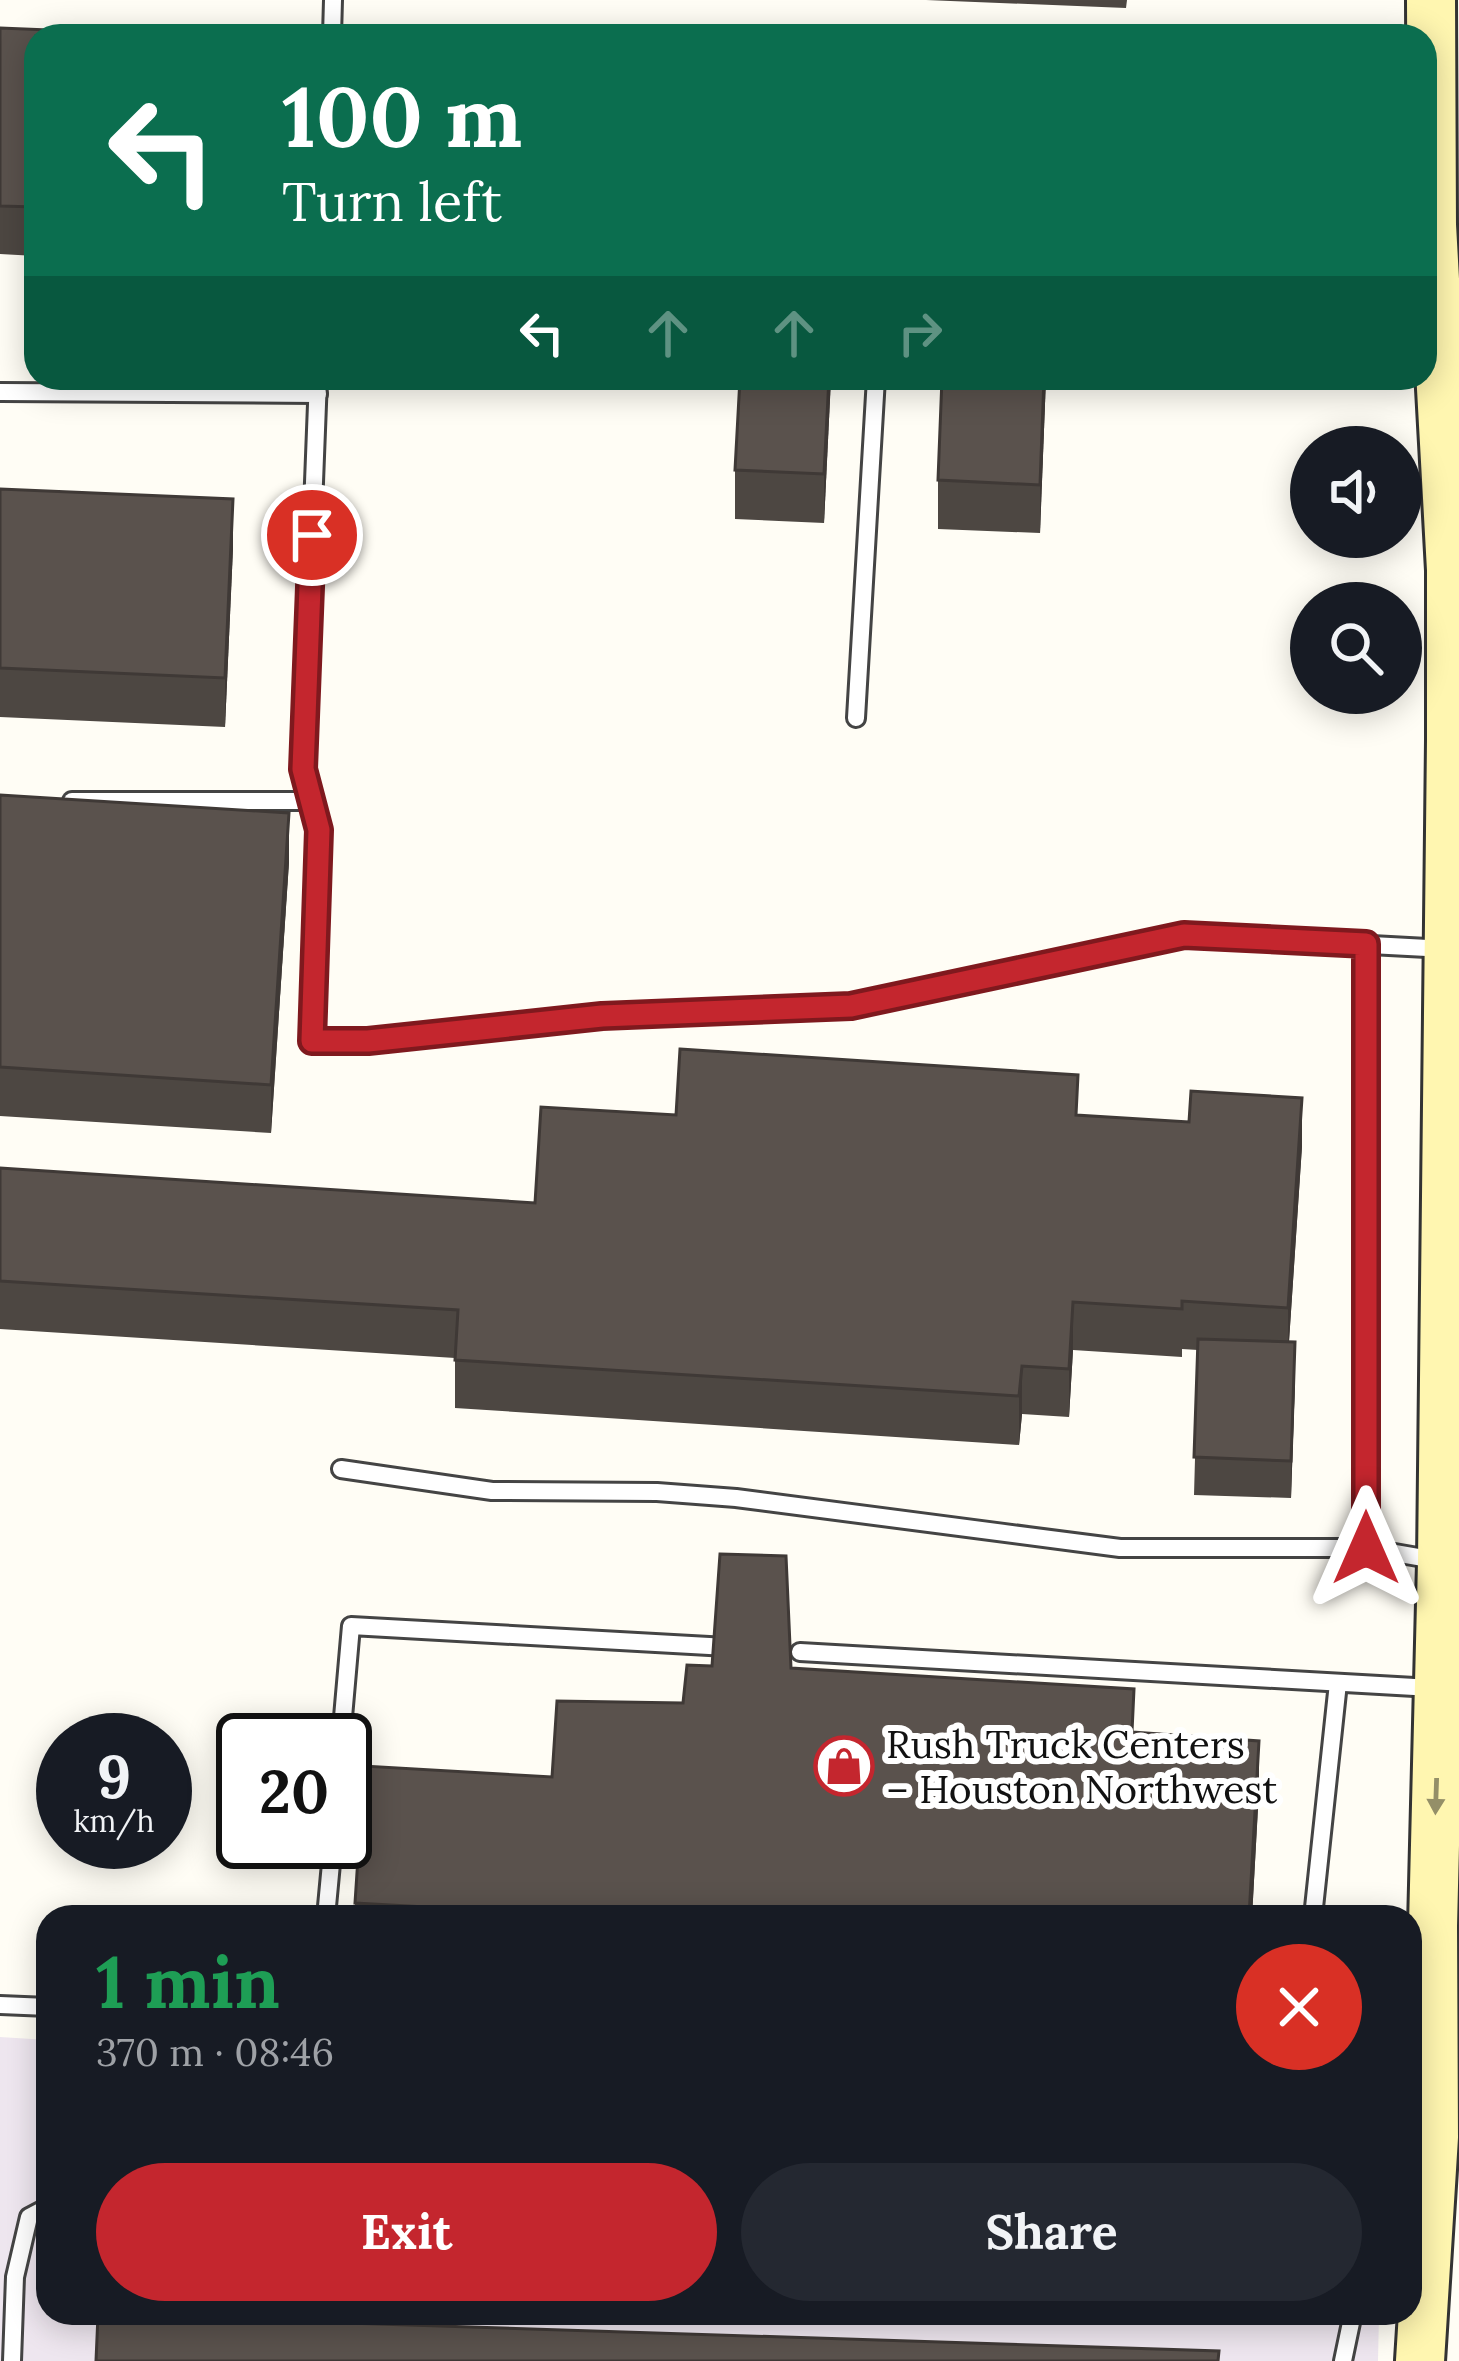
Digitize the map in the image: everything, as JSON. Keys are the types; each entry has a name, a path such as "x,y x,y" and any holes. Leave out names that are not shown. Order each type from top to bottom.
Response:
{"main road":[{"path":"1420,2361 1432,2215 1422,2087 1449,1689 1442,1562 1453,950 1450,570 1438,205"}],"lane":[{"path":"0,392 106,390"},
{"path":"318,390 303,769 319,830 312,1041 368,1041 602,1016 851,1006 1184,935 1453,950"},
{"path":"856,718 875,390"},
{"path":"48,801 311,801"},
{"path":"1366,944 1366,1548"},
{"path":"341,1469 492,1491 657,1492 736,1498 1120,1548 1366,1548 1442,1562"},
{"path":"343,1713 351,1626 728,1647"},
{"path":"800,1652 1449,1689"},
{"path":"1314,1905 1338,1683"},
{"path":"327,1905 330,1869"},
{"path":"0,2005 36,2006"},
{"path":"12,2361 15,2277 29,2217 36,2213"},
{"path":"1343,2361 1350,2325"}],"shaded area":[{"path":"0,2037 36,2039 36,2325 1379,2325 1378,2361 0,2361"}],"building":[{"path":"0,28 24,29 24,207 0,206"},
{"path":"739,390 828,390 824,474 735,470"},
{"path":"942,390 1044,390 1040,485 938,480"},
{"path":"0,489 233,499 225,678 0,668"},
{"path":"0,795 289,813 271,1085 0,1067"},
{"path":"680,1049 1078,1075 1076,1115 1189,1122 1191,1091 1302,1098 1288,1308 1182,1301 1182,1309 1073,1302 1069,1369 1022,1366 1019,1396 455,1360 458,1310 0,1281 0,1168 535,1203 541,1107 676,1115"},
{"path":"1198,1339 1295,1342 1291,1461 1194,1457"},
{"name":"Rush Truck Centers – Houston Northwest","path":"720,1554 786,1556 791,1668 1134,1689 1132,1732 1259,1741 1250,1905 355,1903 357,1869 372,1869 372,1766 552,1777 557,1701 683,1703 687,1665 712,1666"},
{"path":"98,2325 409,2325 1219,2351 1218,2361 96,2361"}],"place":[{"name":"Rush Truck Centers – Houston Northwest","path":"844,1766"}],"route":[{"path":"312,535 303,769 319,830 312,1041 368,1041 602,1016 851,1006 1184,935 1366,944 1366,1548"}]}
